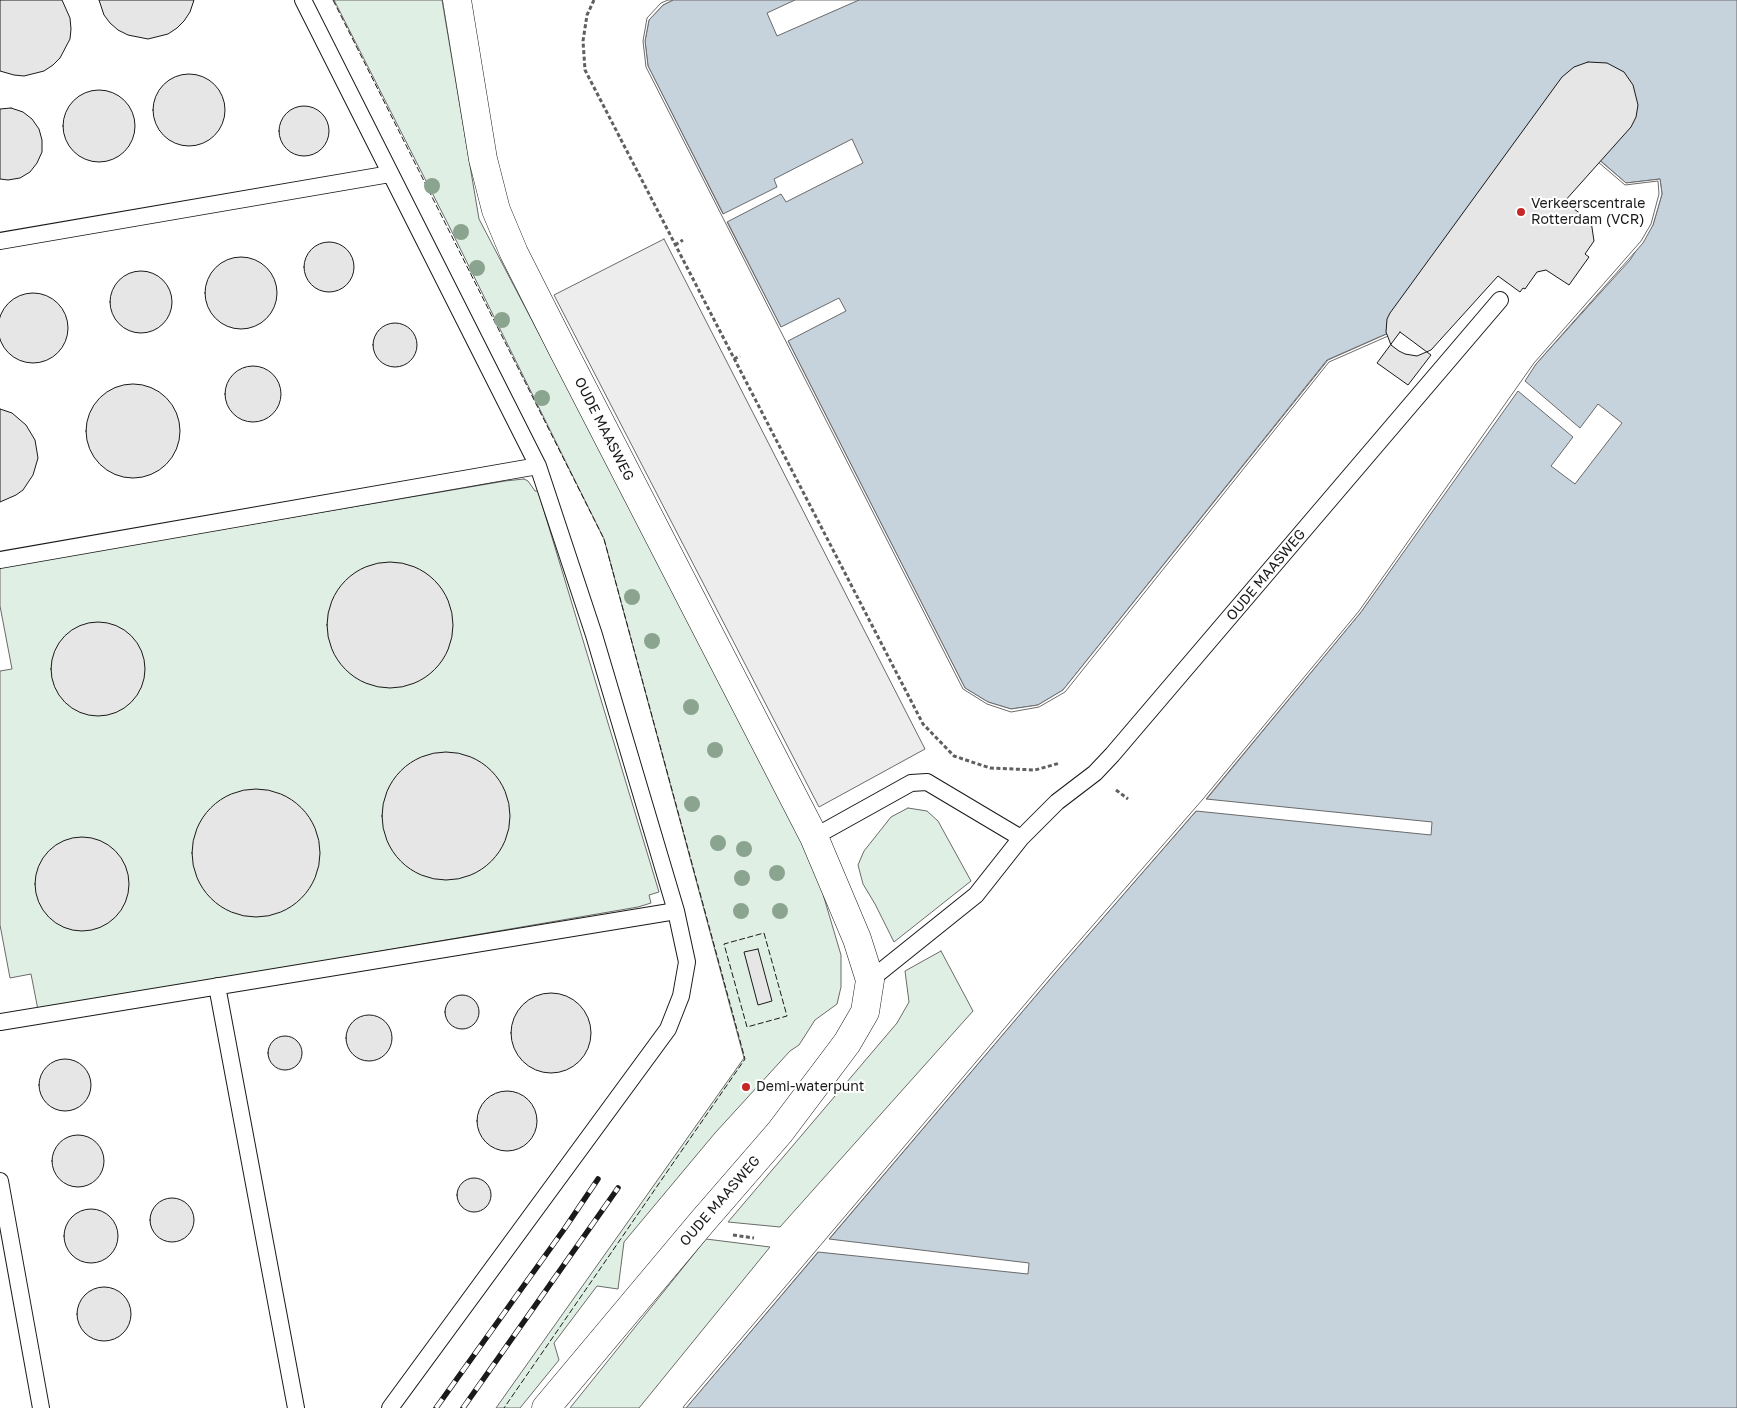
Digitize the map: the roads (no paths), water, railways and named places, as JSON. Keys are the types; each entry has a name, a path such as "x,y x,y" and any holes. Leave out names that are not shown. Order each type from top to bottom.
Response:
{"street":[{"name":"OUDE MAASWEG","path":"457,0 482,159 496,210 514,253 814,837 857,939 870,980 865,1012 846,1043 780,1132 546,1408"}],"lane":[{"path":"303,0 538,466 594,635 676,911 687,962 681,996 668,1029 390,1408"},
{"path":"0,240 390,174"},
{"name":"OUDE MAASWEG","path":"870,980 976,895 1021,838 1057,802 1095,773 1112,756 1500,300"},
{"path":"0,560 538,466"},
{"path":"814,837 910,782 928,782 1021,838"},
{"path":"0,1022 676,911"},
{"path":"217,986 296,1408"},
{"path":"0,1181 40,1408"}],"railway":[{"path":"436,1408 598,1179"},
{"path":"463,1408 618,1188"}],"place":[{"name":"Verkeerscentrale Rotterdam (VCR)","path":"1521,212"},
{"name":"Demi-waterpunt","path":"746,1087"}]}
